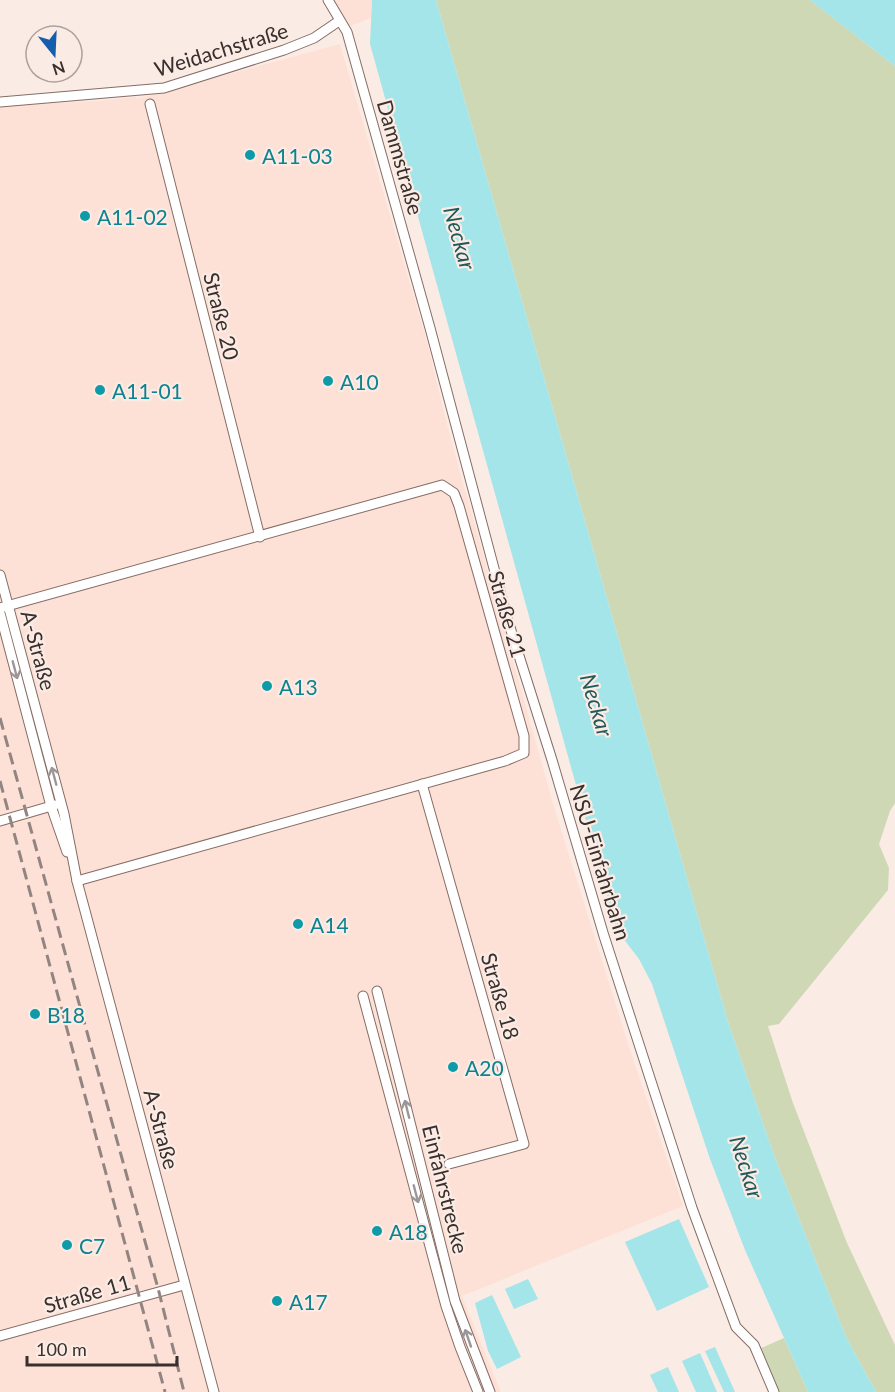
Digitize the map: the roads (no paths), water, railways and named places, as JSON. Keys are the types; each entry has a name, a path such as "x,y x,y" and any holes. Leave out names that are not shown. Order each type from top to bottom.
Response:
{"street":[{"name":"Dammstraße","path":"328,0 347,32 430,328"},
{"name":"Weidachstraße","path":"0,102 164,88 284,50 314,38 339,21"},
{"name":"Straße 20","path":"150,104 260,537"},
{"name":"NSU-Einfahrbahn","path":"430,328 508,621 634,1030 692,1208 736,1327 754,1345 774,1392"},
{"name":"Straße 21","path":"4,607 442,485 454,493 524,736 524,753 505,761 76,878"},
{"name":"A-Straße","path":"0,575 4,607 62,803 76,878"},
{"name":"A-Straße","path":"0,613 51,806 76,878 214,1392"},
{"name":"Straße 18","path":"422,784 524,1144 449,1164"},
{"path":"0,821 62,803"},
{"name":"Einfahrstrecke","path":"377,992 456,1301 490,1392"},
{"name":"Einfahrstrecke","path":"363,996 446,1306 478,1392"},
{"name":"Straße 11","path":"0,1336 184,1285"}],"water":[{"name":"Neckar","path":"372,0 436,0 728,1022 775,1158 846,1337 876,1392 808,1392 745,1250 710,1159 652,984 639,959 616,929 370,44"},
{"path":"810,0 895,0 895,66 815,4"},
{"path":"679,1219 709,1287 657,1311 625,1242"},
{"path":"528,1279 538,1299 514,1309 505,1289"},
{"path":"492,1295 521,1357 497,1369 488,1351 475,1303"},
{"path":"715,1347 735,1392 724,1392 705,1351"},
{"path":"700,1353 717,1392 696,1392 682,1361"},
{"path":"668,1367 679,1392 658,1392 650,1375"}],"railway":[{"path":"0,718 159,1292 184,1392"},
{"path":"0,781 165,1392"}],"place":[{"name":"A11-03","path":"250,155"},
{"name":"A11-02","path":"85,216"},
{"name":"A10","path":"328,381"},
{"name":"A11-01","path":"100,390"},
{"name":"A13","path":"267,686"},
{"name":"A14","path":"298,924"},
{"name":"B18","path":"35,1014"},
{"name":"A20","path":"453,1067"},
{"name":"A18","path":"377,1231"},
{"name":"C7","path":"67,1245"},
{"name":"A17","path":"277,1301"}]}
